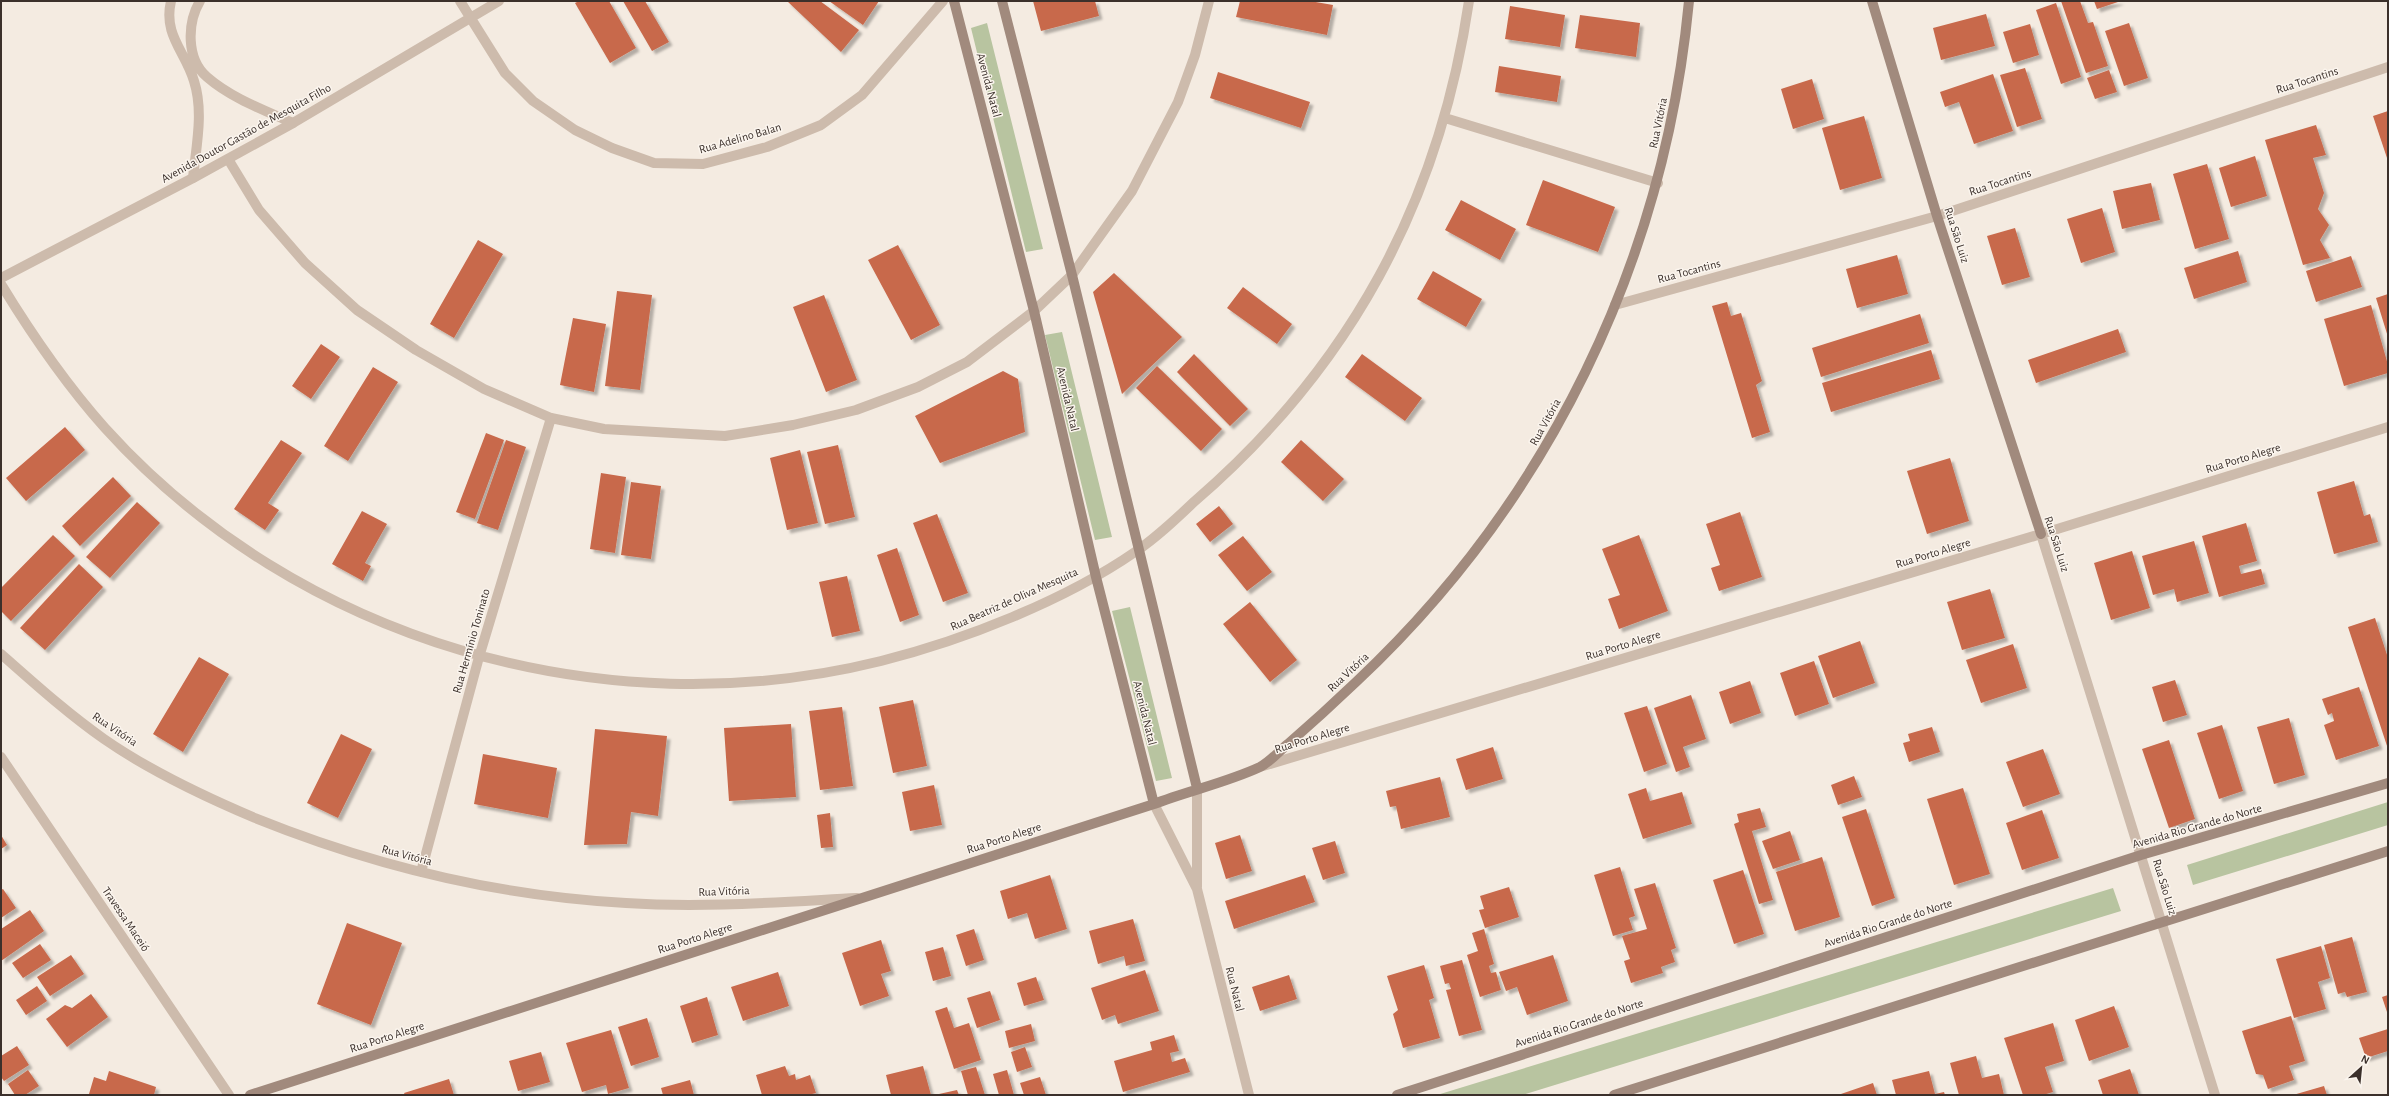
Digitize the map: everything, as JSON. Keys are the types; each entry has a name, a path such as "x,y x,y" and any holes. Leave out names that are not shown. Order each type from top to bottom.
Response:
{"street":[{"path":"171,1 168,16 172,33 194,81 200,109 192,178"},
{"path":"200,1 191,25 190,41 193,54 205,76 241,99 293,123"},
{"name":"Rua Adelino Balan","path":"460,1 505,73 533,101 575,130 612,148 654,162 703,164 767,147 821,125 862,95 943,1"},
{"name":"Avenida Doutor Gastão de Mesquita Filho","path":"1,278 228,159 293,123 499,1"},
{"name":"Avenida Natal","path":"954,1 1034,311 1096,577 1154,804"},
{"path":"1002,1 1072,275 1197,788"},
{"path":"228,159 258,210 305,263 357,310 416,350 484,389 551,418 604,429 725,436 793,425 856,410 918,387 967,362 1034,311 1072,275 1128,197 1178,102 1195,55 1209,1"},
{"name":"Rua Beatriz de Oliva Mesquita","path":"1,284 29,331 66,382 107,430 152,475 200,516 251,553 305,585 361,614 420,638 480,657 541,671 611,681 666,685 729,684 792,679 854,668 915,653 974,633 1096,577 1138,550 1230,471 1267,434 1311,382 1341,340 1376,283 1404,230 1426,175 1445,118 1459,62 1469,1"},
{"name":"Rua Vitória","path":"1262,766 1391,649 1449,586 1500,518 1547,447 1584,378 1615,306 1658,183 1674,115 1685,46 1689,1"},
{"name":"Rua São Luiz","path":"1872,1 1937,216 2041,534 2215,1095"},
{"name":"Rua Tocantins","path":"1615,306 1937,216 2388,67"},
{"path":"1445,118 1658,183"},
{"name":"Rua Hermínio Toninato","path":"421,872 480,657 551,418"},
{"name":"Rua Porto Alegre","path":"250,1095 1154,804 1262,766 2041,534 2388,427"},
{"name":"Rua Vitória","path":"1,654 47,695 104,739 163,775 226,806 289,832 354,854 421,872 489,887 557,897 627,903 696,905 861,898"},
{"name":"Travessa Maceió","path":"1,757 229,1095"},
{"name":"Avenida Rio Grande do Norte","path":"1398,1095 2141,855 2388,783"},
{"name":"Rua Natal","path":"1197,788 1197,889"},
{"name":"Rua Natal","path":"1154,804 1197,889 1249,1095"},
{"path":"1614,1095 2161,921 2388,851"}],"green space":[{"path":"987,23 1043,249 1026,252 971,28"},
{"path":"1062,332 1112,537 1095,540 1045,335"},
{"path":"1130,607 1172,778 1156,781 1112,611"},
{"path":"2388,802 2388,825 2193,885 2187,865"},
{"path":"2113,888 2121,911 1522,1095 1437,1095"}],"building":[{"path":"579,1 609,1 636,48 610,63 575,3"},
{"path":"623,1 645,1 669,42 652,51"},
{"path":"787,1 820,1 859,30 841,52"},
{"path":"829,1 879,1 863,25"},
{"path":"1033,1 1095,1 1099,16 1041,31"},
{"path":"1240,1 1310,1 1333,5 1327,35 1236,17"},
{"path":"2061,1 2080,1 2088,23 2093,22 2108,66 2086,73"},
{"path":"2094,1 2121,1 2097,9"},
{"path":"2056,3 2081,77 2061,84 2036,10"},
{"path":"1510,6 1565,15 1560,47 1505,39"},
{"path":"1986,14 1995,46 1941,60 1933,28"},
{"path":"1580,15 1640,23 1636,57 1575,48"},
{"path":"2129,23 2148,78 2124,86 2105,31"},
{"path":"2030,24 2039,55 2013,63 2003,32"},
{"path":"1499,66 1561,76 1557,102 1495,92"},
{"path":"2025,68 2042,119 2017,127 2000,75"},
{"path":"2109,70 2117,92 2095,99 2087,78"},
{"path":"1218,72 1310,102 1301,128 1210,98"},
{"path":"1993,74 2013,131 1974,144 1959,102 1945,107 1940,92"},
{"path":"1812,79 1824,119 1793,129 1781,89"},
{"path":"2388,111 2388,161 2373,116"},
{"path":"1864,116 1882,178 1840,190 1822,128"},
{"path":"2316,125 2326,155 2313,158 2324,193 2318,209 2329,225 2320,240 2330,258 2303,265 2265,140"},
{"path":"2255,156 2267,196 2231,207 2219,168"},
{"path":"2207,164 2229,239 2195,249 2173,174"},
{"path":"1543,180 1615,207 1598,252 1526,225"},
{"path":"2151,183 2160,220 2122,229 2113,191"},
{"path":"1461,200 1516,229 1500,260 1445,230"},
{"path":"2102,208 2115,252 2081,263 2067,219"},
{"path":"2015,228 2030,277 2002,285 1987,236"},
{"path":"478,240 503,254 454,338 430,324"},
{"path":"898,245 940,325 911,340 868,260"},
{"path":"2238,251 2247,282 2194,299 2184,268"},
{"path":"1897,255 1908,294 1857,308 1846,269"},
{"path":"2351,256 2362,287 2316,302 2306,271"},
{"path":"1433,271 1482,299 1466,327 1417,299"},
{"path":"1114,273 1182,337 1122,394 1093,292"},
{"path":"1243,287 1292,324 1277,344 1227,308"},
{"path":"617,291 652,295 640,390 605,386"},
{"path":"2388,294 2388,337 2376,298"},
{"path":"824,295 857,380 826,392 793,307"},
{"path":"1727,302 1731,316 1741,313 1762,381 1756,385 1770,432 1752,438 1712,306"},
{"path":"2371,305 2388,365 2388,373 2344,386 2324,319"},
{"path":"1920,314 1929,343 1821,377 1812,348"},
{"path":"573,318 606,324 594,392 560,385"},
{"path":"2118,329 2126,352 2036,383 2028,360"},
{"path":"321,344 340,357 311,399 292,386"},
{"path":"1931,350 1940,379 1831,412 1822,383"},
{"path":"1194,354 1248,409 1230,426 1177,372"},
{"path":"1362,354 1422,398 1405,421 1345,377"},
{"path":"1157,366 1222,429 1201,451 1136,388"},
{"path":"373,367 398,382 348,461 324,446"},
{"path":"1003,371 1018,379 1025,432 940,463 915,416"},
{"path":"65,427 85,450 26,501 6,478"},
{"path":"486,433 504,440 475,519 456,512"},
{"path":"281,440 302,453 268,503 279,510 265,530 234,509"},
{"path":"506,440 526,447 498,530 477,523"},
{"path":"1301,440 1344,479 1323,501 1281,462"},
{"path":"838,445 855,517 825,524 807,452"},
{"path":"800,450 818,523 787,530 770,458"},
{"path":"1950,458 1969,521 1927,534 1907,471"},
{"path":"601,473 626,477 615,553 590,549"},
{"path":"113,477 131,496 80,546 62,526"},
{"path":"2354,481 2364,516 2370,514 2378,542 2334,554 2317,492"},
{"path":"631,482 661,486 651,559 621,555"},
{"path":"137,502 160,523 110,578 86,557"},
{"path":"1219,506 1233,524 1210,542 1196,524"},
{"path":"362,511 387,524 365,563 371,566 363,581 332,564"},
{"path":"1740,512 1762,577 1719,591 1711,568 1720,565 1706,524"},
{"path":"937,514 968,593 943,602 913,523"},
{"path":"2246,523 2257,561 2239,566 2241,574 2261,569 2265,584 2219,597 2202,536"},
{"path":"53,535 75,556 11,621 1,611 1,588"},
{"path":"1639,535 1668,611 1619,629 1608,599 1620,595 1602,549"},
{"path":"1243,536 1272,572 1247,591 1218,555"},
{"path":"2194,541 2209,593 2177,602 2174,589 2153,595 2142,556"},
{"path":"897,548 919,615 900,622 877,555"},
{"path":"2132,551 2150,608 2111,620 2094,563"},
{"path":"79,564 103,587 45,650 20,628"},
{"path":"847,576 860,631 832,637 819,582"},
{"path":"1990,589 2005,638 1962,650 1947,602"},
{"path":"1250,602 1297,660 1270,682 1223,624"},
{"path":"2375,618 2388,658 2388,749 2348,627"},
{"path":"1860,641 1875,683 1833,698 1818,656"},
{"path":"2013,644 2027,688 1981,703 1966,660"},
{"path":"199,657 229,674 183,752 153,734"},
{"path":"1814,661 1829,704 1795,716 1780,673"},
{"path":"2175,680 2187,715 2163,722 2152,687"},
{"path":"1750,681 1761,713 1730,724 1719,692"},
{"path":"2359,687 2379,746 2336,760 2324,725 2334,721 2332,713 2328,715 2322,699"},
{"path":"1691,695 1706,739 1683,747 1690,767 1676,772 1654,708"},
{"path":"913,700 927,766 893,773 879,707"},
{"path":"1647,706 1667,764 1644,772 1624,713"},
{"path":"842,707 853,786 820,790 809,711"},
{"path":"2289,718 2305,775 2274,784 2257,727"},
{"path":"791,724 796,797 729,801 724,728"},
{"path":"2222,725 2243,791 2219,799 2197,733"},
{"path":"1932,727 1940,752 1909,762 1903,743 1910,741 1908,734"},
{"path":"595,729 667,736 658,816 631,812 627,844 584,845"},
{"path":"341,734 372,749 338,818 307,803"},
{"path":"2169,740 2195,819 2169,828 2142,749"},
{"path":"1493,747 1503,779 1466,790 1456,759"},
{"path":"2043,749 2060,794 2023,807 2006,762"},
{"path":"483,754 557,768 548,818 474,804"},
{"path":"1854,776 1862,797 1838,805 1831,785"},
{"path":"1440,777 1450,817 1401,829 1396,806 1390,807 1386,791"},
{"path":"934,785 942,825 910,831 902,792"},
{"path":"1646,788 1650,801 1682,792 1692,824 1643,839 1628,794"},
{"path":"1963,788 1990,874 1954,885 1927,799"},
{"path":"1760,808 1766,827 1752,831 1773,900 1759,904 1734,824 1739,822 1737,814"},
{"path":"1866,809 1895,898 1872,906 1842,817"},
{"path":"2042,810 2059,858 2022,870 2006,823"},
{"path":"830,813 833,847 821,848 817,815"},
{"path":"1790,831 1800,860 1773,869 1762,841"},
{"path":"1,835 7,845 1,849"},
{"path":"1240,835 1252,871 1226,879 1215,843"},
{"path":"1335,841 1345,873 1323,880 1312,848"},
{"path":"1822,857 1840,917 1795,931 1776,872"},
{"path":"1620,867 1635,916 1629,918 1633,930 1613,936 1594,875"},
{"path":"1743,870 1764,934 1734,944 1713,880"},
{"path":"1050,875 1067,929 1035,939 1027,913 1008,919 1000,891"},
{"path":"1305,875 1315,902 1234,929 1225,901"},
{"path":"1655,883 1676,948 1671,950 1675,962 1661,967 1663,973 1631,983 1624,961 1630,959 1622,936 1647,929 1634,889"},
{"path":"1509,887 1519,917 1485,928 1479,910 1484,909 1480,896"},
{"path":"3,889 16,908 1,918 1,890"},
{"path":"30,910 44,931 1,961 1,929"},
{"path":"1133,919 1145,961 1126,966 1124,956 1098,964 1089,931"},
{"path":"347,923 402,943 371,1025 317,1004"},
{"path":"974,929 984,960 966,966 956,935"},
{"path":"1484,929 1494,964 1489,966 1491,973 1496,972 1501,990 1480,997 1467,955 1478,951 1472,933"},
{"path":"2352,937 2367,992 2347,997 2345,992 2338,994 2324,945"},
{"path":"881,940 891,971 881,974 889,996 860,1006 842,953"},
{"path":"40,944 51,960 23,978 12,963"},
{"path":"2321,946 2330,978 2318,982 2326,1009 2294,1018 2276,959"},
{"path":"943,947 951,976 933,981 925,952"},
{"path":"71,955 84,974 50,996 37,977"},
{"path":"1553,955 1568,1001 1527,1015 1517,987 1506,991 1499,972"},
{"path":"1462,960 1482,1030 1459,1036 1446,990 1451,989 1449,983 1445,984 1440,966"},
{"path":"1424,965 1434,998 1429,1000 1440,1038 1403,1048 1393,1014 1398,1010 1387,976"},
{"path":"1145,970 1159,1011 1118,1024 1115,1015 1102,1020 1091,988"},
{"path":"778,972 789,1006 743,1021 731,987"},
{"path":"1289,975 1297,999 1260,1011 1252,987"},
{"path":"1036,977 1044,1000 1024,1006 1017,983"},
{"path":"37,986 47,1001 26,1015 16,1000"},
{"path":"990,991 1000,1020 977,1028 967,998"},
{"path":"91,994 108,1017 67,1047 46,1019 65,1005 72,1008"},
{"path":"2388,995 2388,1015 2382,997"},
{"path":"707,997 718,1035 692,1043 680,1006"},
{"path":"2114,1006 2129,1047 2089,1061 2075,1020"},
{"path":"947,1007 954,1028 969,1023 981,1060 954,1069 935,1011"},
{"path":"2291,1016 2305,1061 2289,1066 2294,1080 2268,1089 2263,1075 2256,1074 2242,1031"},
{"path":"647,1018 659,1057 631,1066 618,1027"},
{"path":"2053,1023 2064,1061 2045,1067 2053,1092 2043,1095 2023,1095 2004,1038"},
{"path":"1031,1024 1035,1041 1009,1048 1005,1031"},
{"path":"2388,1029 2388,1051 2366,1058 2359,1038"},
{"path":"611,1030 629,1088 608,1094 606,1085 582,1092 566,1043"},
{"path":"1174,1035 1179,1051 1170,1053 1172,1062 1185,1058 1190,1072 1123,1092 1114,1061 1152,1050 1150,1042"},
{"path":"17,1046 29,1065 4,1081 1,1077 1,1056"},
{"path":"1025,1047 1032,1067 1017,1072 1011,1052"},
{"path":"541,1052 550,1082 518,1091 509,1061"},
{"path":"1976,1056 1982,1078 1999,1074 2004,1095 1959,1095 1950,1063"},
{"path":"785,1066 789,1076 795,1074 796,1080 810,1075 816,1093 808,1095 762,1095 756,1075"},
{"path":"923,1066 931,1095 891,1095 886,1075"},
{"path":"976,1067 985,1095 968,1095 961,1071"},
{"path":"2130,1069 2139,1095 2103,1095 2098,1080"},
{"path":"28,1070 39,1086 25,1095 15,1095 8,1084"},
{"path":"1007,1070 1014,1095 999,1095 993,1074"},
{"path":"109,1071 156,1087 154,1095 89,1094 94,1077 106,1081"},
{"path":"1929,1071 1935,1094 1944,1092 1945,1095 1896,1095 1892,1080"},
{"path":"1040,1077 1046,1095 1024,1095 1020,1083"},
{"path":"449,1079 454,1095 405,1095 404,1093"},
{"path":"690,1080 694,1095 663,1095 661,1088"},
{"path":"1873,1083 1877,1095 1838,1095"},
{"path":"2324,1086 2327,1095 2293,1095"},
{"path":"957,1090 959,1095 939,1095 939,1094"}]}
